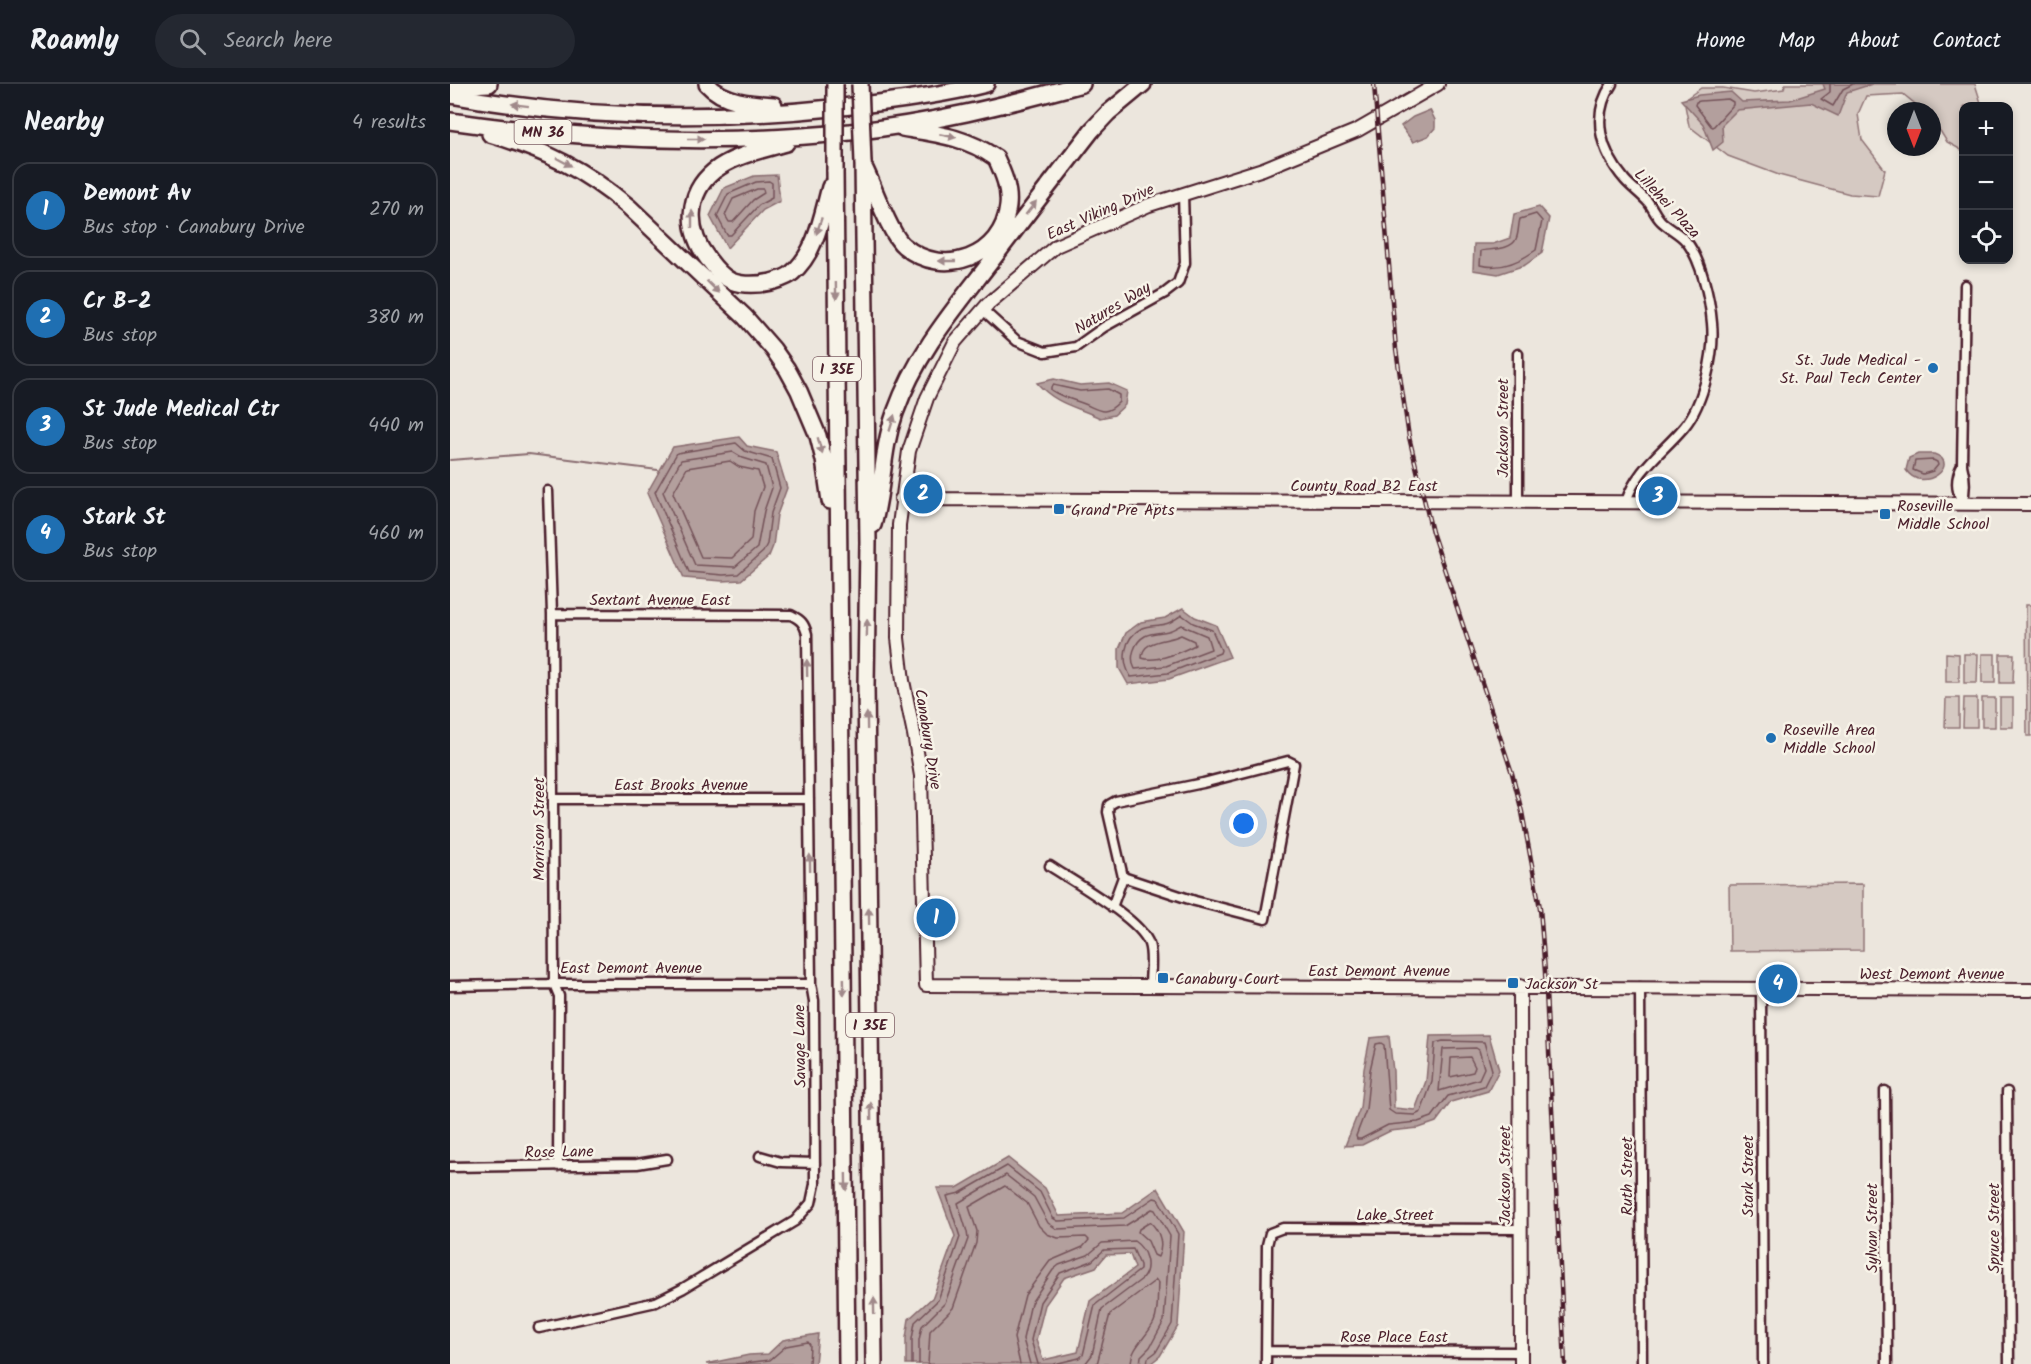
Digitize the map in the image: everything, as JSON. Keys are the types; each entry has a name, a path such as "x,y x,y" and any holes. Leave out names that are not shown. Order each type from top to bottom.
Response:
{"highway":[{"path":"450,86 489,84"},
{"path":"707,84 721,95 735,100 755,104 818,109"},
{"name":"I 35E","path":"835,84 848,1364"},
{"name":"I 35E","path":"860,84 868,542 866,686 874,1359"},
{"path":"890,102 931,84"},
{"name":"MN 36","path":"450,95 544,108 650,115 734,115 890,102 986,84"},
{"name":"MN 36","path":"450,122 527,131 630,138 704,140 811,135 890,127 993,107 1082,84"},
{"path":"868,542 878,508 883,455 888,434 905,388 926,347 1092,130 1108,113 1143,84"},
{"path":"450,122 539,150 585,173 629,207 760,334 787,369 818,436 828,484 839,568"},
{"path":"863,166 891,229 903,246 920,255 947,263 963,260 975,255 998,236 1004,224 1008,206 1008,190 996,158 982,148 952,136 890,127"},
{"path":"811,135 729,162 715,170 700,185 693,204 691,224 701,251 720,273 730,280 749,285 775,281 792,274 809,251 818,231 835,170"}],"street":[{"name":"East Viking Drive","path":"901,499 909,452 927,398 955,342 983,310 1056,246 1149,205 1263,169 1358,130 1438,84"},
{"name":"Lillehei Plaza","path":"1612,84 1600,113 1608,158 1626,181 1649,203 1660,220 1686,241 1692,250 1704,281 1713,329 1708,368 1695,409 1685,425 1639,473 1626,501"},
{"name":"Natures Way","path":"983,310 1017,341 1045,352 1076,347 1104,327 1165,293 1178,283 1185,263 1183,194"},
{"path":"1962,504 1965,491 1965,475 1962,465 1965,285"},
{"name":"Jackson Street","path":"1518,354 1518,502"},
{"name":"Morrison Street","path":"548,491 552,614 554,984 559,996 558,1166"},
{"name":"County Road B2 East","path":"901,499 2031,504"},
{"name":"Canabury Drive","path":"901,499 898,638 903,681 921,776 926,985"},
{"name":"Sextant Avenue East","path":"552,614 767,615"},
{"name":"Savage Lane","path":"539,1328 656,1302 682,1289 801,1216 814,1195 814,1001 811,984 807,634 801,620 791,615 767,615"},
{"path":"1112,907 1123,877 1108,812 1109,805 1116,801 1203,783 1288,761 1294,764 1265,919 1195,901 1123,877"},
{"name":"East Brooks Avenue","path":"553,799 809,799"},
{"path":"1050,866 1112,907 1140,930 1149,943 1150,986"},
{"name":"East Demont Avenue","path":"450,986 811,984"},
{"name":"East Demont Avenue","path":"926,985 1832,988"},
{"name":"Jackson Street","path":"1520,987 1521,1358"},
{"name":"Ruth Street","path":"1640,987 1642,1364"},
{"name":"Stark Street","path":"1761,988 1763,1364"},
{"name":"West Demont Avenue","path":"1832,988 2031,990"},
{"name":"Sylvan Street","path":"1885,1091 1887,1364"},
{"name":"Spruce Street","path":"2007,1092 2009,1364"},
{"path":"760,1156 781,1162 815,1163"},
{"name":"Rose Lane","path":"450,1167 637,1164 668,1159"},
{"name":"Lake Street","path":"1267,1351 1267,1245 1270,1233 1283,1228 1521,1229"},
{"path":"1266,1364 1267,1351"},
{"name":"Rose Place East","path":"1267,1351 1521,1358"}],"shaded area":[{"path":"1785,84 1975,84 1981,102 1959,102 1959,149 1947,142 1941,132 1941,102 1913,102 1903,94 1866,96 1858,114 1862,140 1885,170 1878,196 1850,194 1779,175 1728,156 1689,126 1684,100 1701,88 1723,88 1754,93 1784,89"},
{"path":"2026,605 2031,605 2031,736 2027,736"},
{"path":"1946,653 1959,654 1959,682 1946,682"},
{"path":"1964,654 1978,654 1977,683 1964,683"},
{"path":"1982,654 1995,654 1995,683 1982,683"},
{"path":"2000,654 2014,654 2013,683 2000,683"},
{"path":"1946,698 1959,698 1959,727 1945,727"},
{"path":"1964,698 1977,698 1977,727 1963,727"},
{"path":"1982,698 1995,698 1995,727 1982,727"},
{"path":"2000,698 2013,698 2013,727 2000,727"},
{"path":"1863,884 1863,950 1730,951 1729,885"}],"water":[{"path":"1823,84 1872,84 1847,92 1838,116 1811,103 1737,110 1722,125 1723,142 1713,150 1703,124 1681,100 1699,95 1731,92 1742,102 1790,100 1825,89"},
{"path":"1430,110 1435,120 1435,128 1428,136 1413,142 1401,126 1413,117"},
{"path":"777,175 780,201 763,210 727,248 710,216 724,188 754,176"},
{"path":"1539,207 1549,218 1542,253 1525,265 1498,274 1473,270 1474,244 1493,244 1510,238 1514,214"},
{"path":"1054,379 1080,385 1109,383 1127,391 1125,405 1114,415 1100,418 1059,401 1037,383"},
{"path":"739,437 747,446 776,452 787,488 777,515 773,546 769,556 741,580 684,578 647,493 673,447"},
{"path":"1918,454 1934,454 1942,459 1944,464 1942,470 1930,479 1913,477 1906,470 1909,458"},
{"path":"1183,608 1195,617 1216,625 1230,657 1169,679 1128,684 1119,668 1119,649 1126,633 1141,622 1165,618"},
{"path":"1489,1035 1499,1070 1488,1091 1451,1102 1436,1122 1419,1128 1390,1131 1362,1145 1345,1146 1360,1108 1370,1038 1389,1036 1394,1108 1415,1110 1426,1081 1430,1036"},
{"path":"1008,1158 1045,1188 1059,1216 1122,1213 1158,1188 1184,1232 1178,1326 1160,1356 1150,1364 906,1364 909,1319 933,1297 955,1236 937,1188 957,1188","holes":["1130,1254 1135,1268 1090,1301 1078,1352 1043,1360 1036,1340 1045,1305 1064,1278 1096,1267 1106,1255"]},
{"path":"818,1334 815,1364 706,1364 749,1355 768,1354 783,1340"}],"waterway":[{"path":"450,460 529,454 658,470"}],"railway":[{"path":"1374,84 1396,349 1409,437 1432,532 1512,773 1522,812 1540,908 1565,1364"}],"place":[{"name":"St. Jude Medical - St. Paul Tech Center","path":"1933,368"},
{"name":"Cr B-2","path":"923,494"},
{"name":"St Jude Medical Ctr","path":"1658,496"},
{"name":"Grand Pre Apts","path":"1059,509"},
{"name":"Roseville Middle School","path":"1885,514"},
{"name":"Roseville Area Middle School","path":"1771,738"},
{"name":"Demont Av","path":"936,918"},
{"name":"Canabury Court","path":"1163,978"},
{"name":"Jackson St","path":"1513,983"},
{"name":"Stark St","path":"1778,984"}]}
